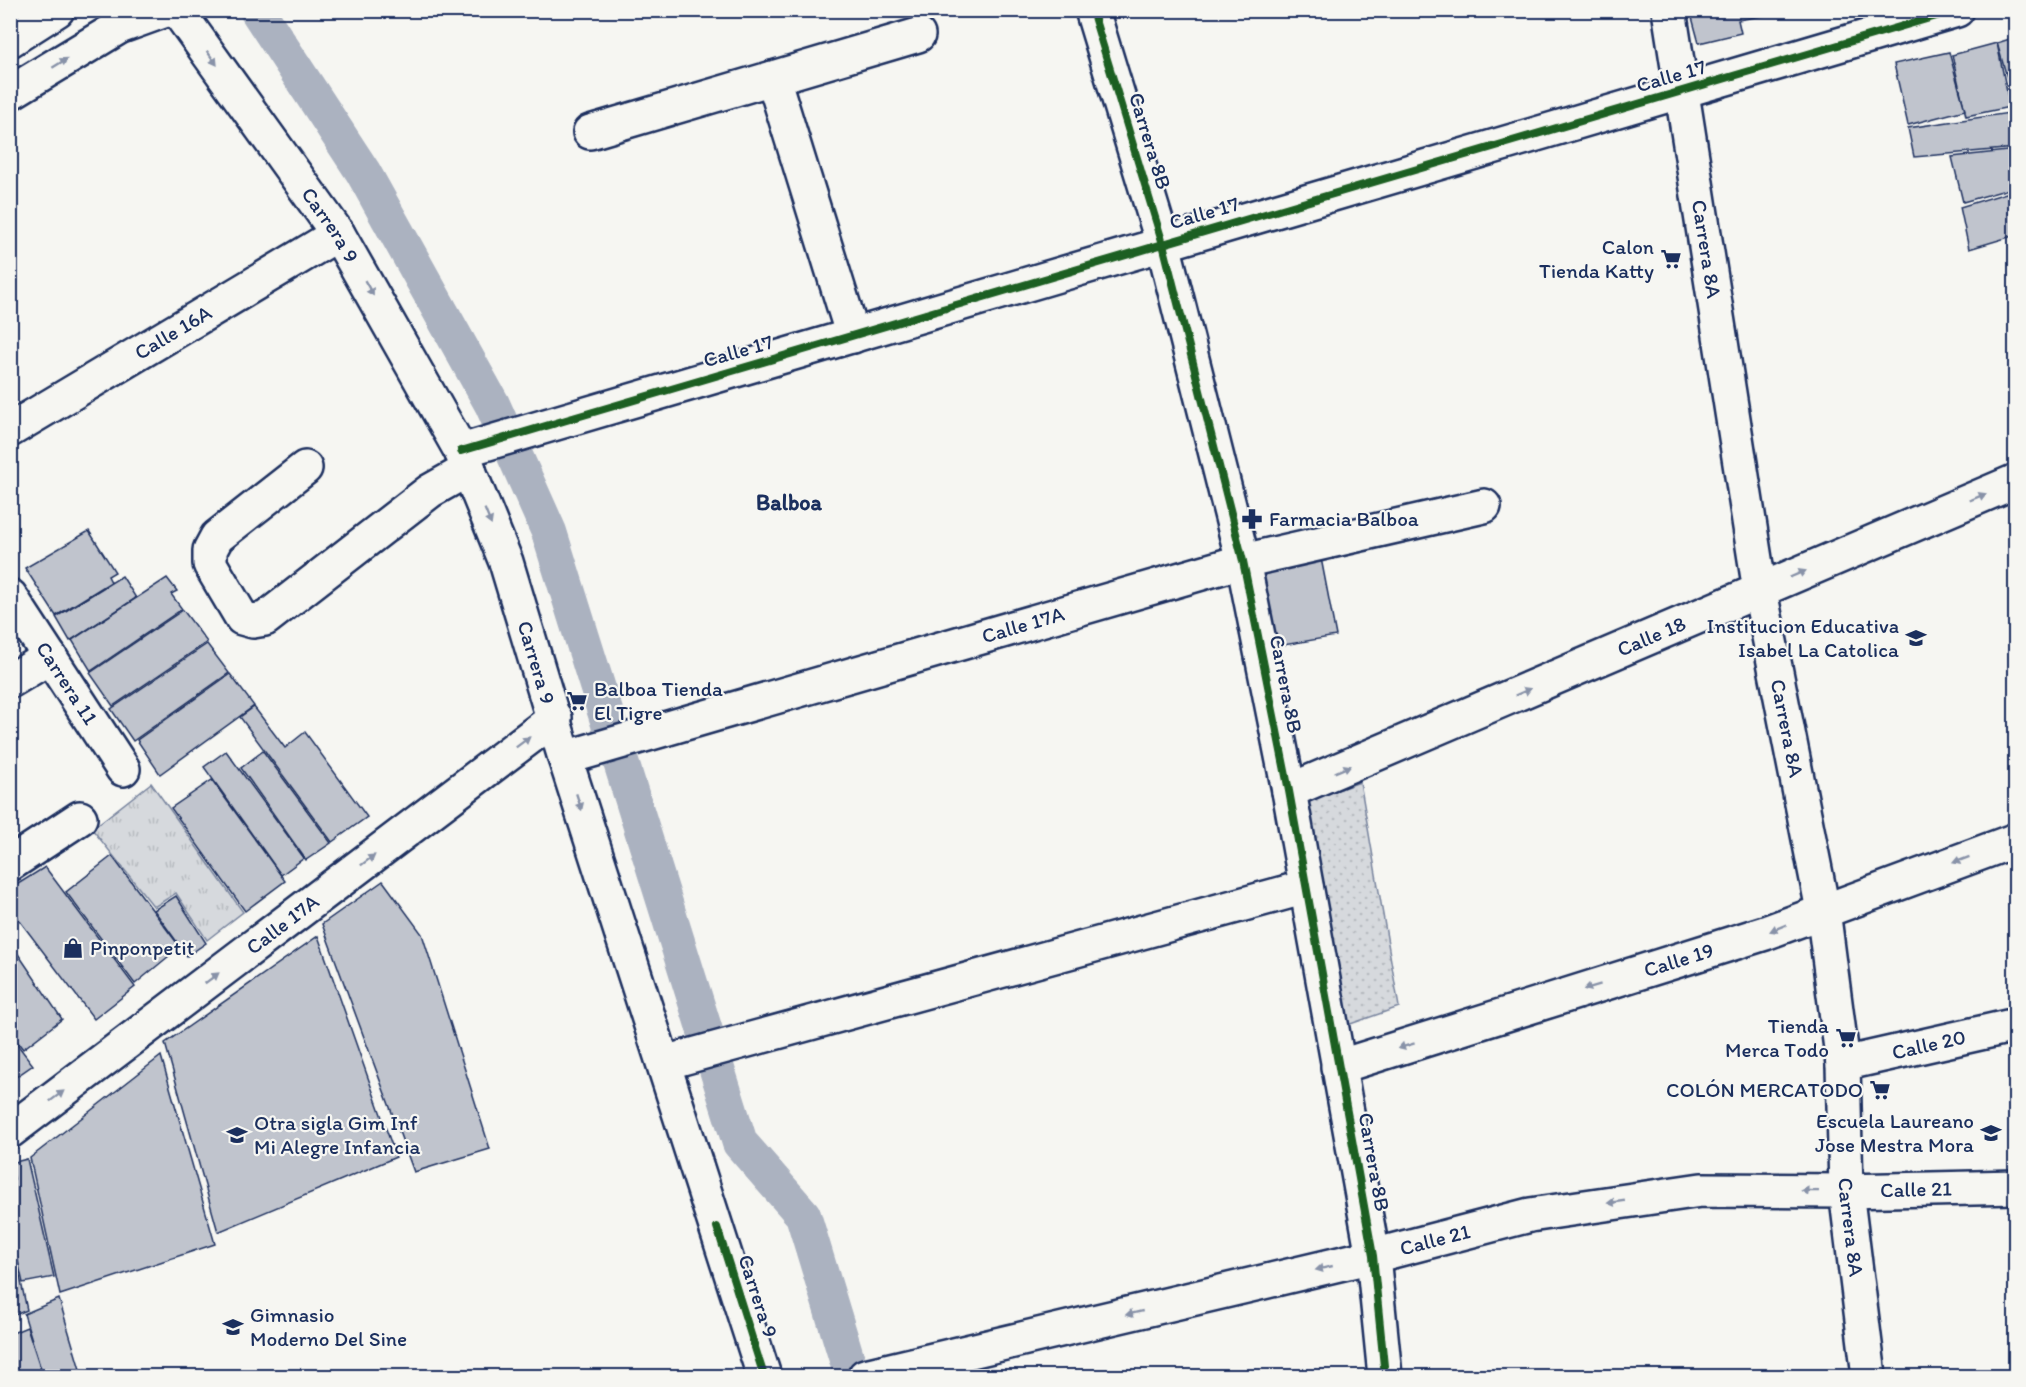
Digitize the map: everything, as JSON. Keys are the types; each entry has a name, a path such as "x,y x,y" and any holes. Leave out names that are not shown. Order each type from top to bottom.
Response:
{"street":[{"path":"10,40 57,10"},
{"path":"10,93 119,27 166,10"},
{"name":"Carrera 9","path":"177,10 338,234 474,454 555,718 578,754 689,1056 765,1377"},
{"name":"Carrera 8B","path":"1092,10 1163,244 1243,561 1289,791 1373,1256 1385,1377"},
{"name":"Carrera 8A","path":"1669,10 1760,591 1823,910 1843,1064 1846,1191 1869,1377"},
{"name":"Calle 17","path":"305,468 217,537 210,550 210,564 242,618 253,621 265,619 474,454 537,428 1957,10"},
{"path":"590,132 918,35"},
{"path":"772,78 853,336"},
{"name":"Calle 16A","path":"10,430 338,234"},
{"name":"Calle 18","path":"1289,791 2016,481"},
{"name":"Calle 17A","path":"578,754 1243,561 1484,506"},
{"name":"Carrera 11","path":"10,596 123,769"},
{"path":"10,681 50,657"},
{"name":"Calle 17A","path":"10,1131 555,718"},
{"path":"10,864 80,818"},
{"name":"Calle 19","path":"1338,1067 1765,933 2016,840"},
{"path":"689,1056 1306,886"},
{"name":"Calle 20","path":"1843,1064 2016,1025"},
{"name":"Calle 21","path":"873,1375 1373,1256 1530,1215 1701,1190 1846,1191 2016,1187"}],"green space":[{"path":"1360,782 1399,1007 1339,1028 1301,803"},
{"path":"151,783 243,912 207,940 176,893 154,907 92,829"}],"building":[{"path":"1690,10 1797,10 1738,20 1741,33 1699,43"},
{"path":"2016,37 2016,108 1997,43"},
{"path":"1997,43 2010,107 1966,116 1952,55"},
{"path":"1949,52 1965,110 1908,125 1894,64"},
{"path":"2016,112 2016,148 1914,157 1908,128"},
{"path":"2016,150 2016,187 1963,202 1952,157"},
{"path":"2016,190 2016,235 1969,249 1960,207"},
{"path":"89,531 115,572 108,576 111,582 56,616 25,568"},
{"path":"1321,558 1336,636 1278,646 1262,570"},
{"path":"122,576 136,598 70,641 56,617"},
{"path":"167,578 177,591 171,594 182,609 91,671 72,640"},
{"path":"183,610 207,642 113,706 90,673"},
{"path":"207,644 229,673 133,741 111,709"},
{"path":"230,674 254,706 160,774 137,740"},
{"path":"254,707 285,748 305,732 367,817 332,842 240,717"},
{"path":"226,751 304,858 281,875 204,767"},
{"path":"263,751 331,843 306,860 241,768"},
{"path":"212,780 285,881 245,911 171,808"},
{"path":"112,856 180,947 135,984 66,892"},
{"name":"Pinponpetit","path":"45,867 135,987 94,1019 10,908 10,889"},
{"path":"383,881 422,934 490,1149 414,1172 322,924"},
{"path":"176,896 206,943 187,956 154,910"},
{"path":"318,936 396,1157 218,1232 165,1043"},
{"path":"10,942 62,1019 23,1049 10,1032"},
{"path":"10,1035 33,1065 10,1081"},
{"path":"161,1056 215,1244 60,1295 30,1158"},
{"path":"27,1159 54,1277 23,1283 10,1225 10,1179 14,1179 11,1163"},
{"path":"10,1255 13,1259 16,1258 27,1310 10,1317"},
{"path":"59,1299 82,1376 43,1376 24,1314"},
{"path":"27,1327 43,1376 10,1376 10,1334"}],"waterway":[{"path":"257,10 363,172 492,404 549,532 740,1143 803,1215 852,1376"}],"cycle path":[{"path":"1092,10 1163,244 1243,561 1289,791 1373,1256 1385,1376"},
{"path":"461,451 1957,10"},
{"path":"717,1227 764,1376"}],"place":[{"name":"Calon Tienda Katty","path":"1671,259"},
{"name":"Farmacia Balboa","path":"1252,519"},
{"name":"Institucion Educativa Isabel La Catolica","path":"1916,638"},
{"name":"Balboa Tienda El Tigre","path":"577,701"},
{"name":"Pinponpetit","path":"73,948"},
{"name":"Tienda Merca Todo","path":"1846,1038"},
{"name":"COLÓN MERCATODO","path":"1880,1090"},
{"name":"Escuela Laureano Jose Mestra Mora","path":"1991,1133"},
{"name":"Otra sigla Gim Inf Mi Alegre Infancia","path":"237,1135"},
{"name":"Gimnasio Moderno Del Sine","path":"233,1327"}],"district":[{"name":"Balboa","path":"789,502"}]}
